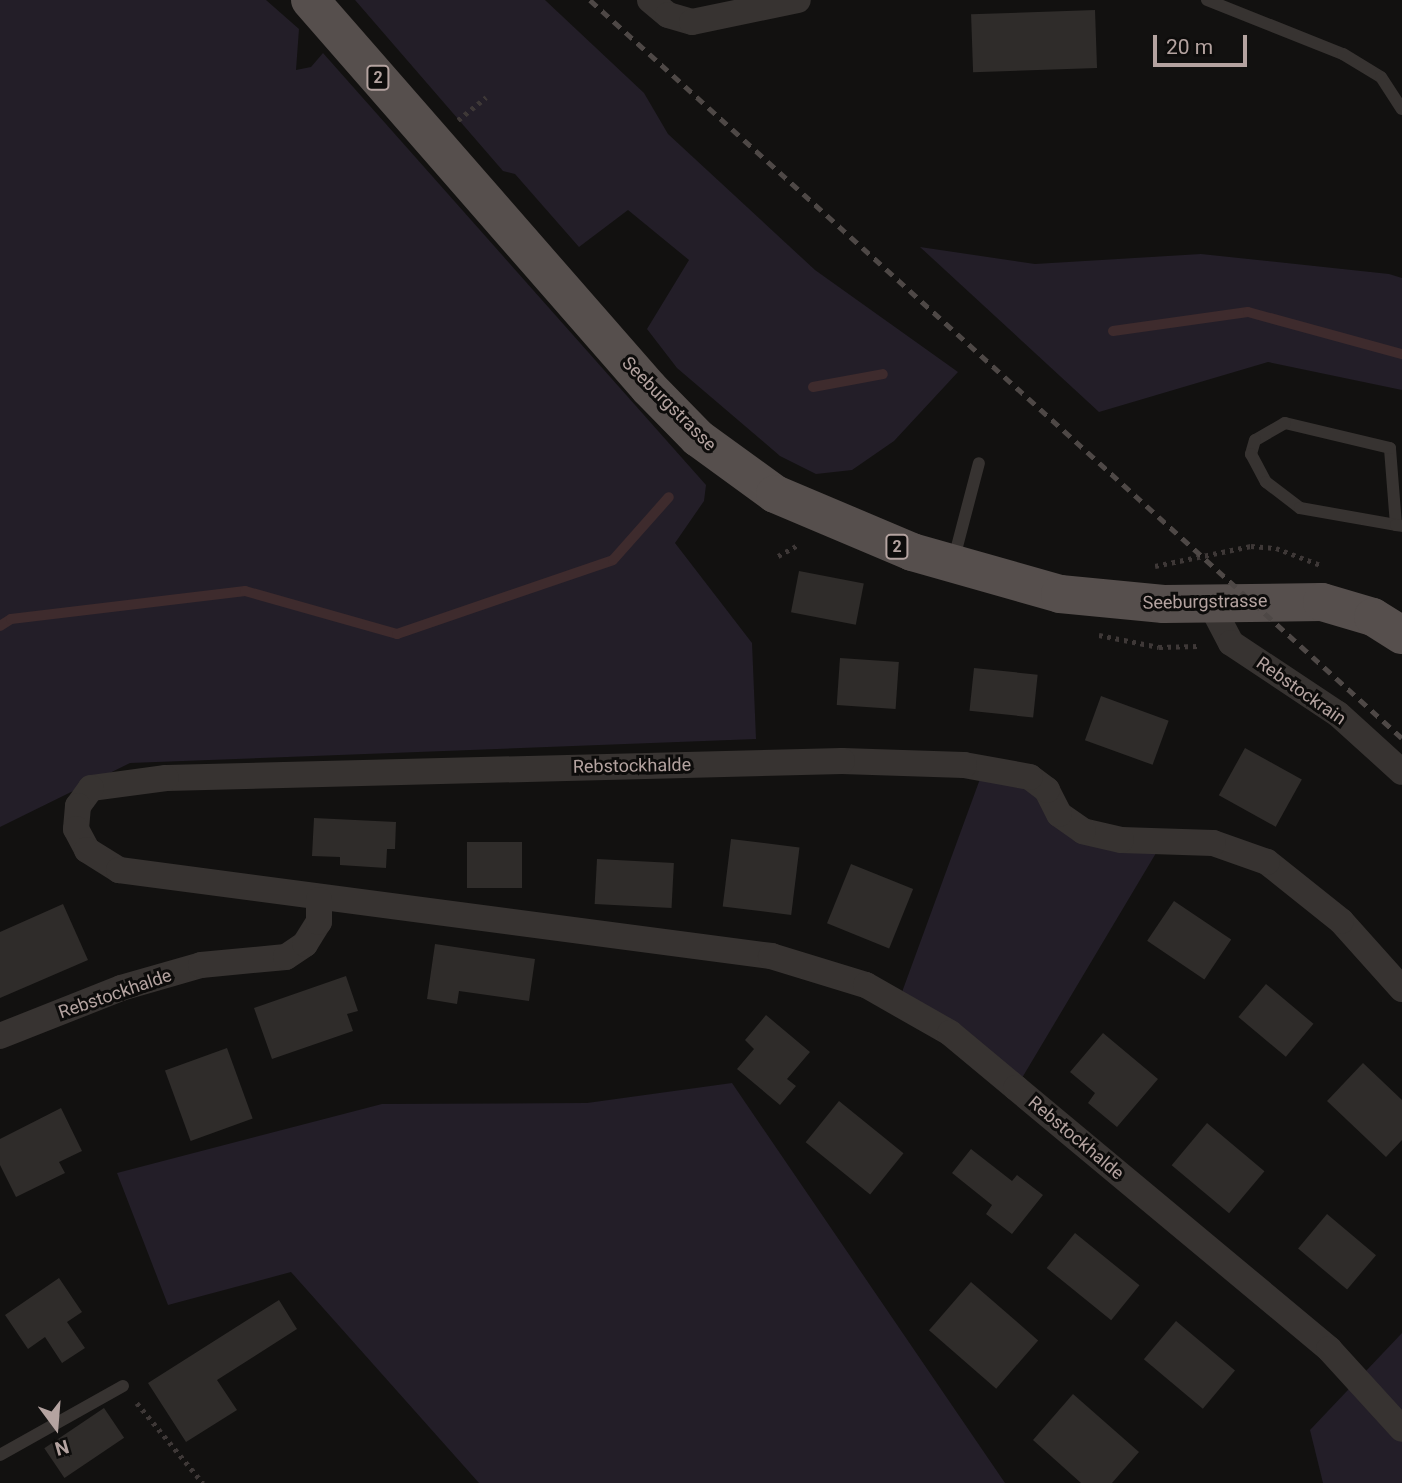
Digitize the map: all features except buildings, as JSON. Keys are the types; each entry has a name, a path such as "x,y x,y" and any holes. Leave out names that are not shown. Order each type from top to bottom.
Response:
{"main road":[{"name":"Seeburgstrasse","path":"310,0 698,438 802,508 952,565 1073,596 1210,603 1322,602 1373,617 1402,635"}],"street":[{"path":"650,0 668,15 692,22 798,0"},
{"name":"Rebstockrain","path":"1210,603 1231,643 1338,715 1402,772"},
{"name":"Rebstockhalde","path":"1402,989 1341,921 1267,862 1213,843 1121,840 1083,831 1059,814 1047,790 1030,777 964,765 842,761 166,778 91,788 78,806 76,829 87,850 119,870 319,900 771,956 866,985 950,1033 1329,1349 1402,1429"},
{"name":"Rebstockhalde","path":"0,1037 121,988 174,973 286,957 305,944 319,922 319,900"}],"lane":[{"path":"1207,0 1343,54 1381,77 1402,108"},
{"path":"1285,423 1390,448 1399,525 1300,508 1266,482 1251,454 1255,440 1285,423"},
{"path":"952,565 979,463"},
{"path":"0,1455 123,1386"}],"path":[{"path":"1147,568 1251,546 1276,548 1334,571"},
{"path":"1167,646 1199,646"},
{"path":"123,1386 203,1483"}],"shaded area":[{"path":"0,0 266,0 299,29 296,70 311,67 323,53 706,485 704,501 675,543 752,643 756,739 130,763 0,827"},
{"path":"355,0 545,0 644,93 668,134 815,270 958,372 894,441 852,470 816,474 780,456 677,368 647,329 689,260 628,210 579,247 515,174 503,171"},
{"path":"920,247 1035,264 1201,254 1389,274 1402,278 1402,390 1268,362 1099,412"},
{"path":"984,768 1030,777 1059,814 1162,843 1016,1088 898,1003"},
{"path":"732,1083 1005,1483 479,1483 291,1272 168,1305 117,1173 382,1104 587,1103"},
{"path":"1402,1333 1402,1483 1323,1483 1310,1430"}],"waterway":[{"path":"1113,331 1248,312 1402,354"},
{"path":"813,387 883,374"},
{"path":"0,626 11,619 245,591 397,634 613,560 669,497"}],"railway":[{"path":"590,0 1402,738"}]}
